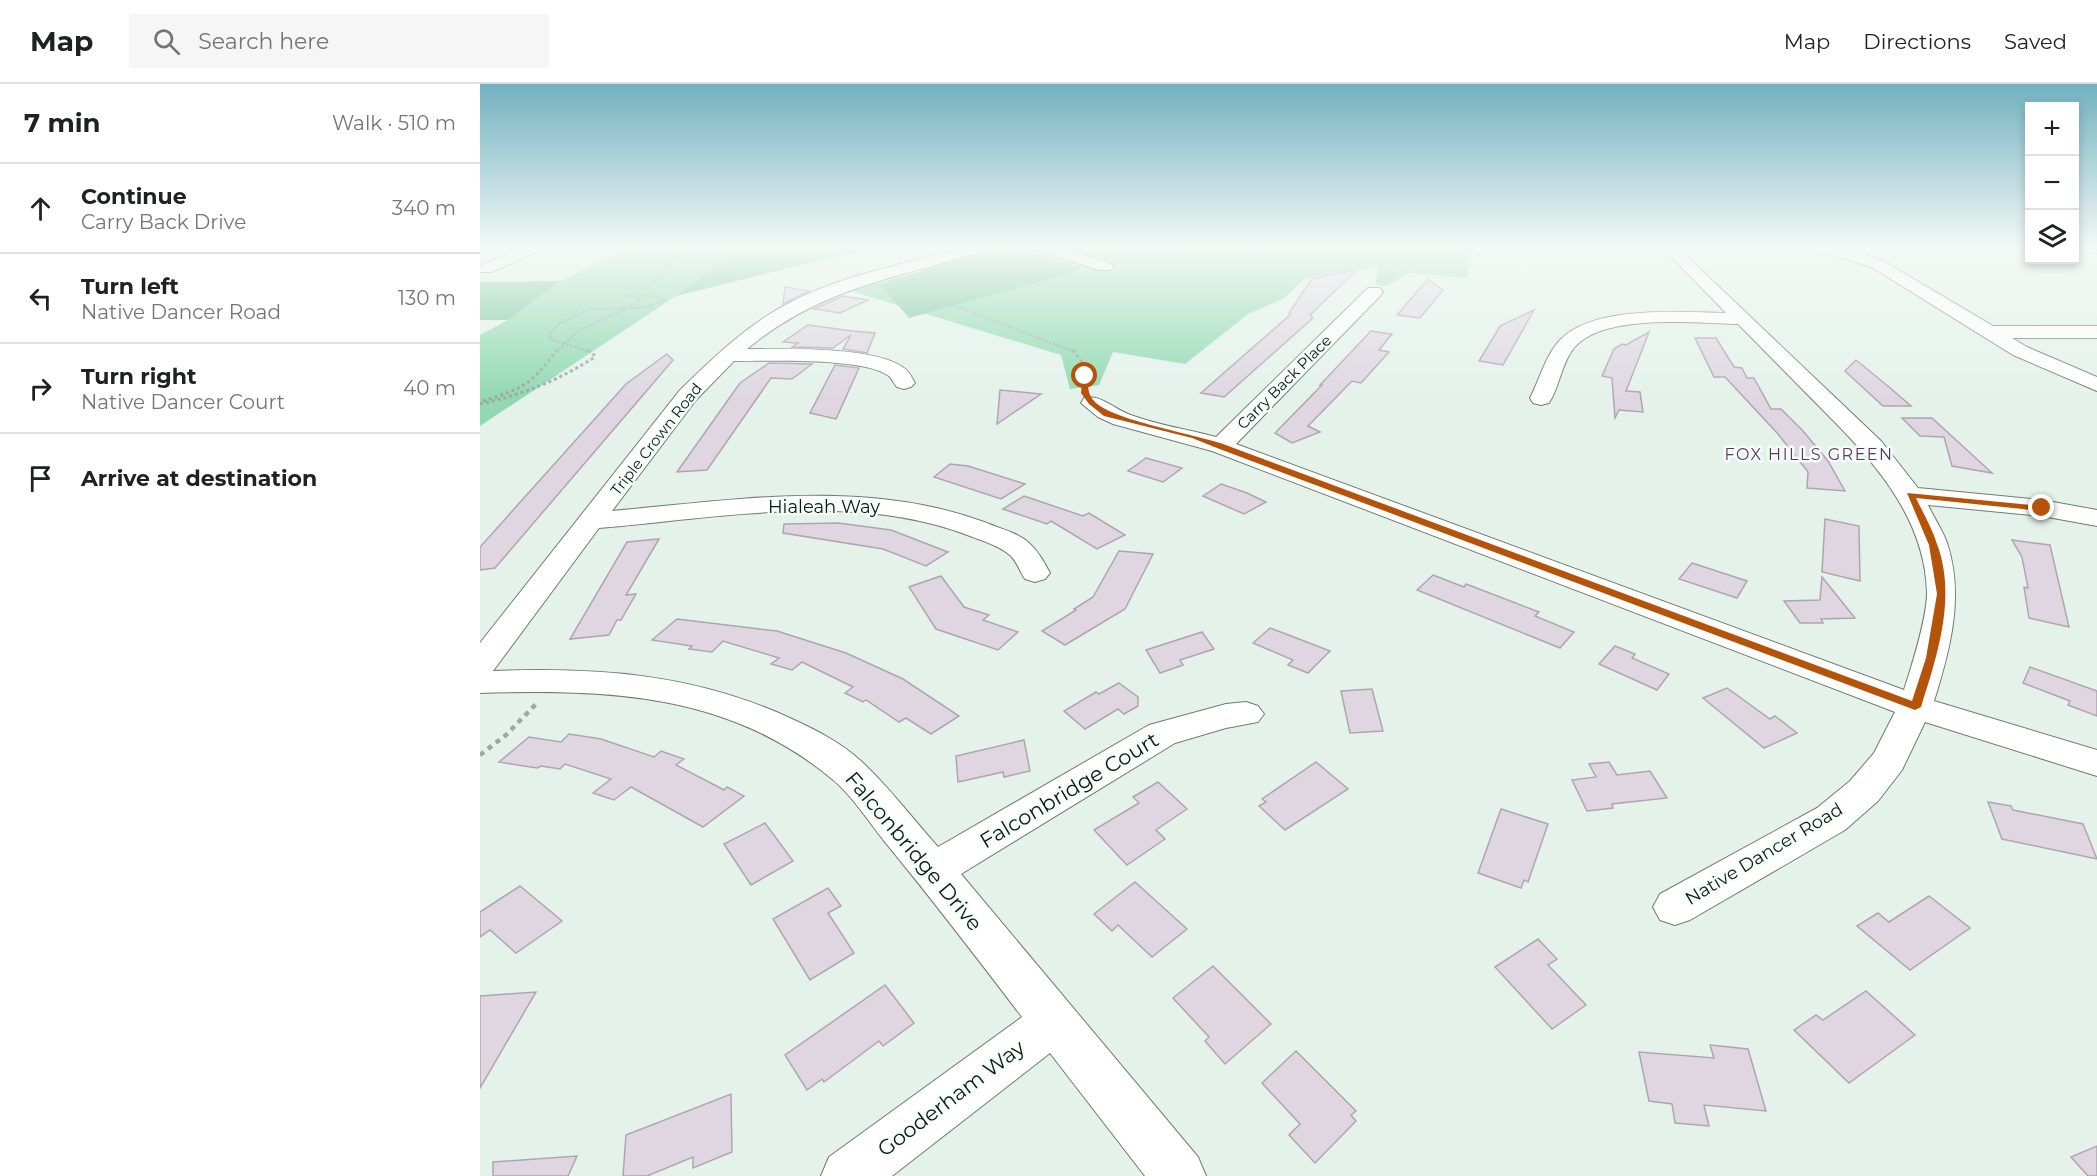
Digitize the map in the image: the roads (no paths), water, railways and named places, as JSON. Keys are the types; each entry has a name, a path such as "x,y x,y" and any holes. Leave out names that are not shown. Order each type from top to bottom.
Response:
{"street":[{"name":"Triple Crown Road","path":"480,665 688,395 708,374 773,319 799,304 818,297"},
{"name":"Carry Back Place","path":"1220,446 1369,297"},
{"name":"Native Dancer Road","path":"1675,907 1831,819 1864,791 1889,761 1915,707 1931,658 1942,594 1934,545 1910,495 1873,446 1720,297"},
{"path":"1931,297 2020,351 2097,385"},
{"path":"1541,398 1567,343 1587,330 1608,323 1638,319 1742,319"},
{"path":"1989,332 2097,332"},
{"path":"730,355 793,354 859,361 891,368 899,373 903,383"},
{"path":"1092,403 1107,414 1220,446 1915,707 2097,763"},
{"path":"1910,495 2042,508 2097,518"},
{"name":"Hialeah Way","path":"591,521 794,504 842,503 894,507 929,513 975,528 1017,546 1027,555 1035,573"},
{"name":"Falconbridge Drive","path":"480,682 547,680 607,682 664,690 742,710 807,741 848,771 933,870 1179,1176"},
{"name":"Falconbridge Court","path":"933,870 1162,734 1226,716 1246,714"},
{"name":"Gooderham Way","path":"848,1176 1055,1021"}],"district":[{"name":"FOX HILLS GREEN","path":"1809,454"}]}
